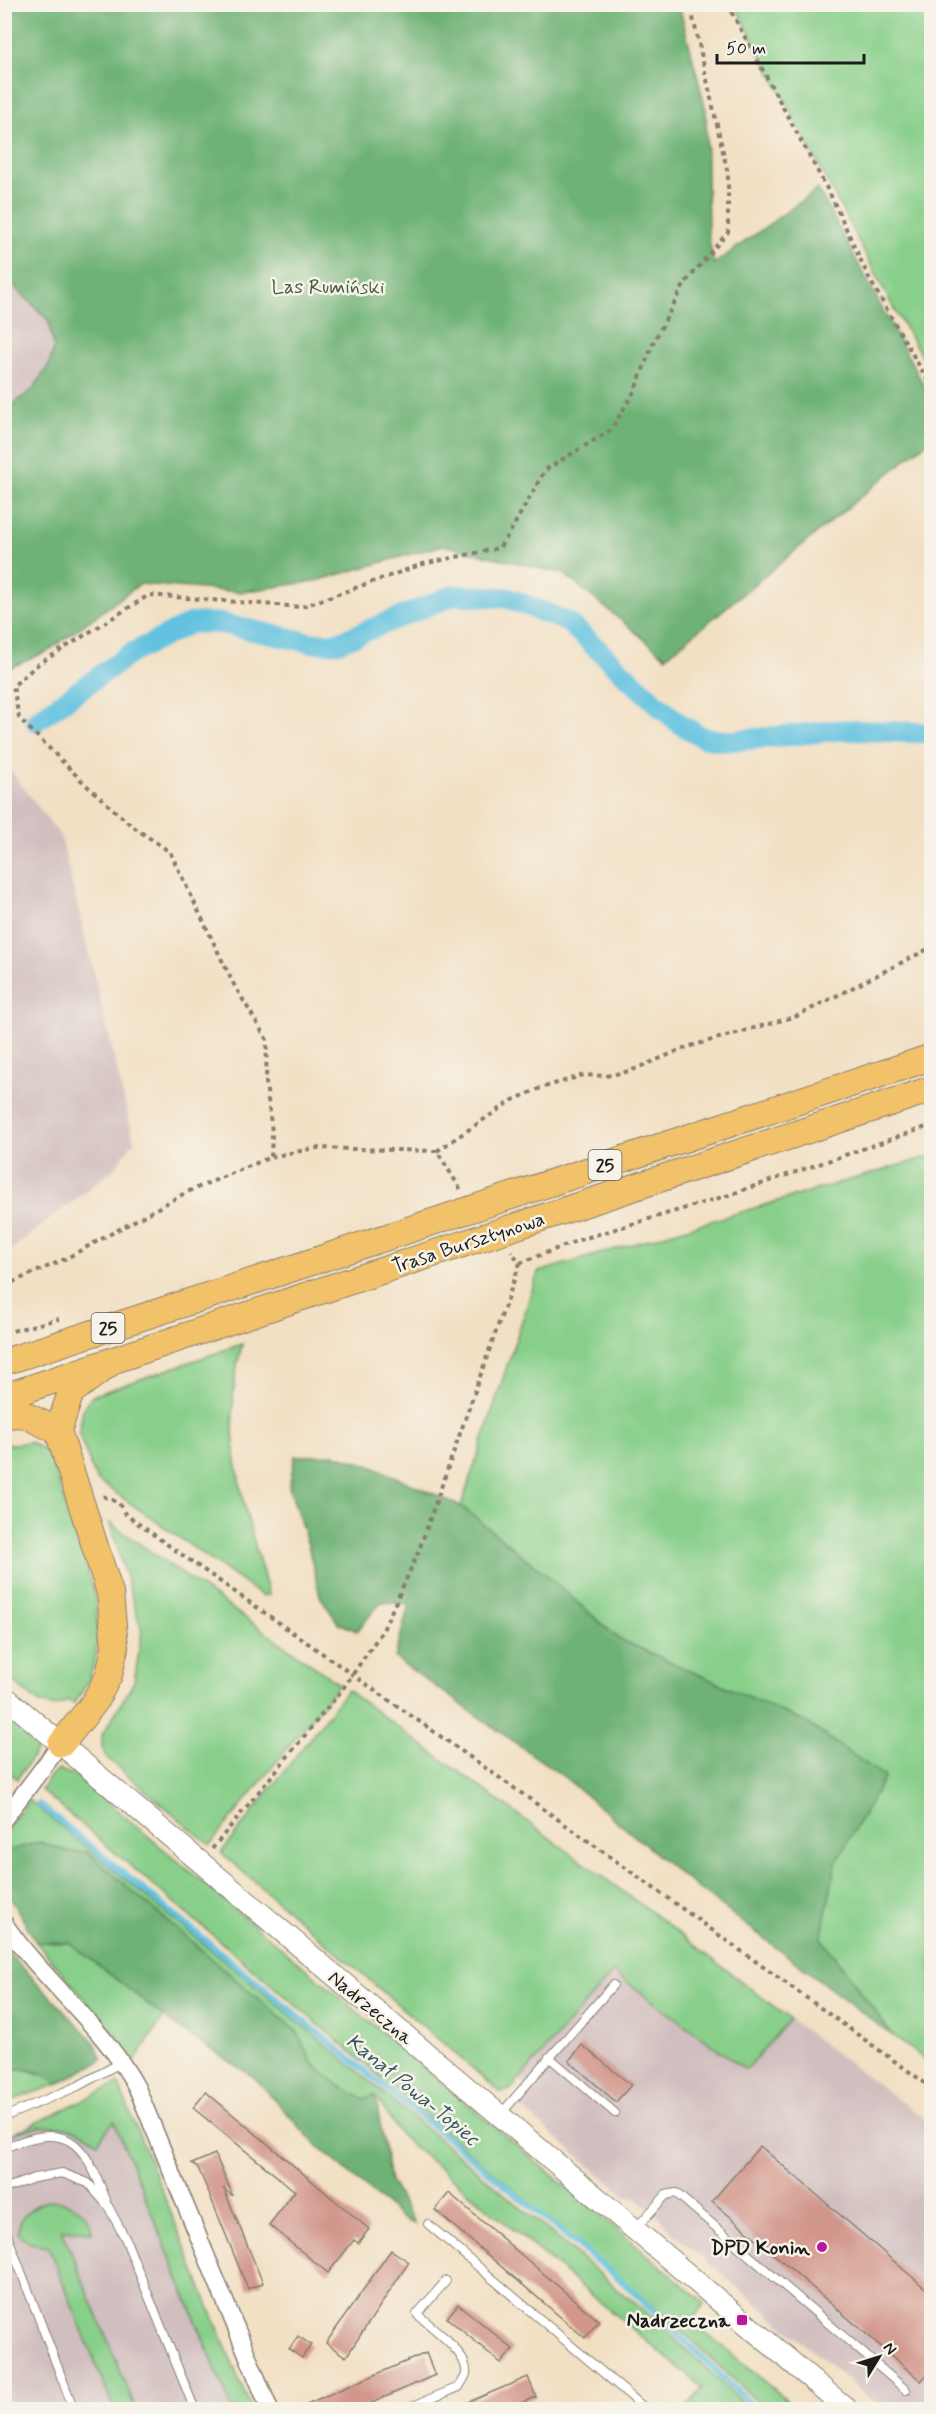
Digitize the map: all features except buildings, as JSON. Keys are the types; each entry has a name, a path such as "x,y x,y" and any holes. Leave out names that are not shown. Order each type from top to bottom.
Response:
{"main road":[{"name":"Trasa Bursztynowa","path":"4,1362 932,1056"},
{"name":"Trasa Bursztynowa","path":"4,1397 932,1089"},
{"path":"61,1744 94,1703 109,1675 115,1647 110,1593 58,1431 71,1392 113,1361"},
{"path":"4,1415 23,1414 58,1431"}],"street":[{"name":"Nadrzeczna","path":"4,1696 61,1744 208,1854 500,2116 848,2409"},
{"path":"4,1819 61,1744"},
{"path":"4,1923 123,2062 137,2088 270,2409"}],"lane":[{"path":"500,2116 613,1985"},
{"path":"549,2058 615,2113"},
{"path":"4,2117 78,2086 123,2062"},
{"path":"4,2148 32,2136 51,2134 73,2141 96,2175 108,2206 125,2238 195,2409"},
{"path":"4,2189 34,2178 62,2173 88,2183 108,2206"},
{"path":"635,2230 666,2195 676,2193 906,2390"},
{"path":"429,2224 647,2409"},
{"path":"4,2227 74,2409"},
{"path":"404,2409 459,2387 466,2374 465,2361 459,2353 417,2314 446,2281"}],"path":[{"path":"271,1157 272,1132 266,1083 267,1040 233,983 170,852 124,819 19,718 13,686 37,665 149,595 301,607 423,564 499,548 545,470 611,430 635,390 654,341 685,283 728,232 728,174 690,4"},
{"path":"727,4 814,165 870,280 932,388"},
{"path":"4,1286 65,1259 186,1192 271,1157 315,1148 437,1151 513,1100 541,1088 584,1075 606,1076 630,1071 687,1047 797,1016 932,947"},
{"path":"208,1854 353,1674 383,1630 401,1595 520,1263 579,1240 729,1195 932,1125"},
{"path":"437,1151 462,1191"},
{"path":"506,1245 520,1263"},
{"path":"100,1493 119,1503 125,1514 161,1540 353,1674 932,2088"}],"shaded area":[{"path":"5,277 48,320 54,347 49,365 34,388 5,411"},
{"path":"5,763 61,837 134,1141 114,1169 5,1254"},
{"path":"613,1972 746,2070 790,2019 931,2124 931,2410 882,2409 672,2232 658,2216 636,2198 627,2197 519,2106 531,2090 519,2079"},
{"path":"118,2083 251,2409 5,2409 4,2136"}],"green space":[{"name":"Las Rumiński","path":"5,4 679,5 706,110 708,234 714,264 818,189 931,399 931,439 666,657 564,574 443,545 316,581 240,592 140,584 48,651 5,670 5,411 34,388 49,365 54,347 48,320 5,277"},
{"path":"735,5 931,5 931,372 894,309"},
{"path":"931,1156 931,2064 893,2036 821,1938 836,1862 884,1777 805,1722 619,1639 545,1574 461,1506 538,1272"},
{"path":"242,1344 235,1377 234,1440 251,1532 269,1595 262,1596 96,1479 79,1435 83,1408 92,1396"},
{"path":"30,1442 49,1453 94,1592 97,1636 94,1665 82,1692 73,1704 68,1700 60,1705 43,1704 26,1693 5,1673 5,1445"},
{"path":"335,1455 371,1466 461,1506 545,1574 619,1639 805,1722 885,1777 836,1862 821,1938 893,2036 687,1880 564,1777 395,1658 409,1604 381,1602 357,1631 338,1623 320,1596 308,1545 289,1487 295,1456"},
{"path":"110,1523 339,1684 210,1845 106,1757 102,1747 102,1735 134,1682 142,1632"},
{"path":"347,1690 658,1917 790,2019 746,2070 613,1972 510,2090 500,2092 221,1853"},
{"path":"5,1713 36,1739 39,1747 17,1779 5,1768"},
{"path":"59,1770 76,1776 705,2303 691,2320 798,2409 765,2409 686,2335 41,1790 51,1775"},
{"path":"29,1800 654,2319 749,2409 685,2409 703,2388 401,2136 375,2095 364,2099 341,2087 312,2063 297,2032 87,1852 69,1852 40,1842 5,1852 4,1833"},
{"path":"40,1842 69,1852 87,1852 297,2032 312,2063 341,2087 364,2099 375,2094 390,2181 415,2224 404,2220 314,2143 255,2078 181,2030 70,1943 36,1942 5,1888 4,1852"},
{"path":"36,1942 70,1943 164,2017 134,2062 117,2037"},
{"path":"4,1948 95,2043 102,2060 58,2084 33,2071 5,2069"},
{"path":"21,2068 50,2077 58,2084 5,2103 5,2069"},
{"path":"118,2083 251,2409 232,2409 114,2121 98,2142 75,2130 52,2126 28,2129 5,2138"},
{"path":"51,2200 66,2202 78,2208 88,2218 92,2232 62,2230 136,2409 114,2409 48,2246 30,2243 18,2233 21,2221 28,2211"}],"waterway":[{"path":"36,721 130,654 191,623 218,623 312,643 337,643 454,595 508,598 568,622 680,724 704,738 727,741 841,730 932,733"},
{"name":"Kanał Powa-Topiec","path":"4,1776 8,1779"},
{"name":"Kanał Powa-Topiec","path":"39,1804 625,2284 757,2410"}],"place":[{"name":"DPD Konin","path":"822,2247"},
{"name":"Nadrzeczna","path":"742,2320"}]}
